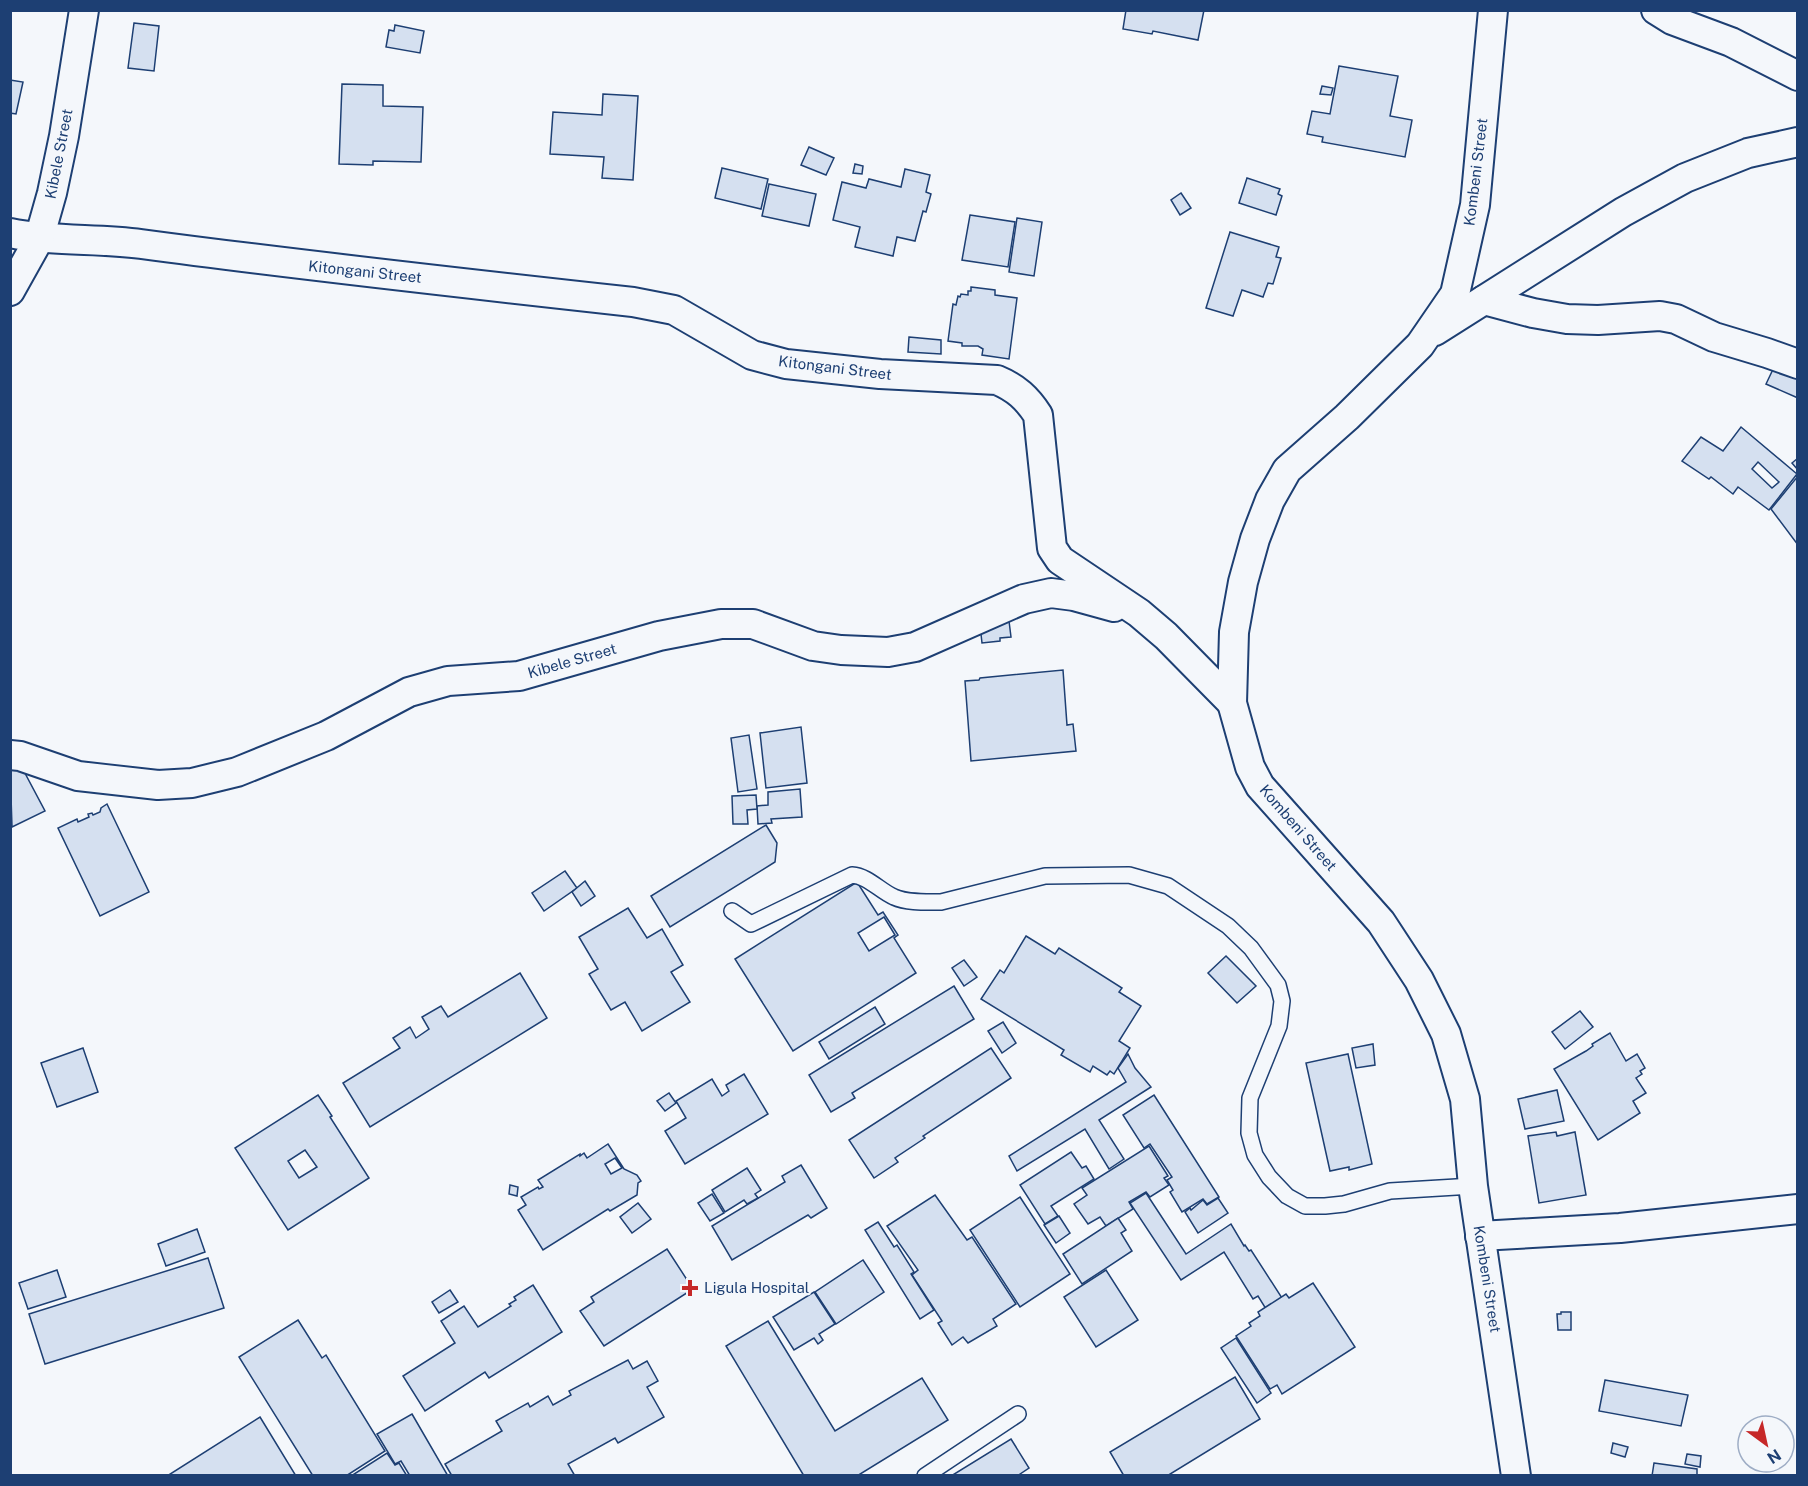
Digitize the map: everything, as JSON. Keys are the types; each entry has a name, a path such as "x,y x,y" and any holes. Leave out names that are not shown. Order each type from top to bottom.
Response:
{"street":[{"name":"Kibele Street","path":"10,291 39,239 52,193 64,136 84,10"},
{"name":"Kombeni Street","path":"1493,10 1475,205 1455,294 1420,345 1347,417 1287,470 1270,500 1255,538 1243,582 1234,632 1232,703 1250,767 1260,786 1381,922 1419,980 1446,1034 1465,1099 1473,1186 1516,1476"},
{"path":"1656,10 1672,20 1731,42 1797,76"},
{"path":"1424,338 1623,212 1684,178 1748,153 1797,142"},
{"name":"Kitongani Street","path":"10,233 39,239 120,241 280,263 633,302 674,310 752,355 786,364 880,374 997,380 1012,386 1028,399 1038,415 1052,549 1060,560 1139,613 1166,636 1232,703"},
{"path":"1485,300 1533,313 1567,319 1598,320 1660,316 1676,320 1714,337 1797,364"},
{"name":"Kibele Street","path":"10,755 20,756 78,776 158,785 192,783 237,772 326,736 409,692 448,681 519,676 659,636 721,624 753,624 813,646 888,652 915,647 1024,599 1051,593 1074,596 1139,613"},
{"path":"1480,1236 1620,1228 1797,1209"}],"lane":[{"path":"732,911 751,924 852,875 863,878 895,898 924,902 940,902 1045,876 1129,875 1168,886 1228,926 1251,948 1278,985 1282,1001 1279,1026 1250,1098 1249,1133 1254,1155 1269,1177 1287,1196 1305,1206 1325,1206 1344,1204 1390,1191 1473,1186"},
{"path":"926,1476 1018,1414"}],"building":[{"path":"1126,10 1204,10 1198,40 1153,31 1152,34 1123,29"},
{"path":"134,23 159,26 154,71 128,68"},
{"path":"395,25 424,31 420,53 386,47 389,30 394,31"},
{"path":"1339,66 1398,76 1390,116 1412,120 1405,157 1322,142 1323,137 1307,134 1312,111 1330,114"},
{"path":"10,80 23,82 16,114 10,113"},
{"path":"342,84 383,85 383,106 423,107 421,162 373,161 373,165 339,164"},
{"path":"1322,86 1333,88 1331,95 1320,94"},
{"path":"603,94 638,96 633,180 602,178 604,157 550,154 553,112 602,115"},
{"path":"809,147 834,158 826,175 801,165"},
{"path":"855,164 863,166 862,174 853,173"},
{"path":"722,168 768,179 761,209 715,198"},
{"path":"905,169 930,175 926,192 931,194 926,212 923,211 915,241 897,237 893,256 855,247 860,227 833,220 842,182 866,188 869,179 901,187"},
{"path":"1247,178 1280,189 1278,194 1282,196 1276,215 1239,203"},
{"path":"769,184 816,194 809,226 762,216"},
{"path":"1181,193 1191,208 1180,215 1171,200"},
{"path":"970,215 1015,222 1008,267 962,260"},
{"path":"1017,218 1042,222 1034,276 1009,272"},
{"path":"1230,232 1279,247 1276,257 1281,258 1273,284 1268,283 1263,297 1242,290 1233,316 1206,308"},
{"path":"971,287 995,290 995,295 1017,298 1009,359 982,355 983,349 978,346 962,346 962,343 948,341 953,304 956,305 958,296 960,297 961,294 968,295"},
{"path":"909,337 941,340 941,354 908,352"},
{"path":"1777,361 1798,370 1798,398 1766,384"},
{"path":"1741,427 1797,474 1769,510 1738,487 1733,494 1711,477 1709,479 1682,461 1701,437 1723,451","holes":["1758,462 1779,482 1772,488 1752,469"]},
{"path":"1798,458 1798,470 1792,463"},
{"path":"1798,476 1798,545 1771,509"},
{"path":"1009,621 1011,637 982,643 980,625"},
{"path":"1063,670 1067,725 1073,724 1076,751 971,761 965,681"},
{"path":"801,727 807,783 766,788 760,733"},
{"path":"749,735 757,789 738,792 731,738"},
{"path":"19,762 45,811 12,827 10,766"},
{"path":"800,789 802,817 771,819 772,823 758,824 757,806 768,805 768,792"},
{"path":"756,795 757,809 747,810 748,824 733,824 732,796"},
{"path":"107,804 149,892 100,916 58,828 77,819 78,822 89,817 88,814 93,815 100,812 101,808"},
{"path":"766,825 777,843 775,862 670,927 651,896"},
{"path":"565,871 577,888 544,911 532,893"},
{"path":"585,881 595,896 581,906 572,892"},
{"path":"857,882 878,915 883,912 898,935 894,938 916,973 793,1051 735,959","holes":["884,917 895,935 869,951 858,933"]},
{"path":"628,908 647,938 662,929 683,965 671,972 690,1002 642,1031 625,1002 611,1010 589,974 598,969 579,937"},
{"path":"1026,936 1055,954 1059,948 1122,988 1119,992 1141,1006 1119,1041 1130,1048 1114,1074 1110,1071 1107,1075 1093,1066 1090,1072 1061,1055 1064,1050 981,999 1000,970 1004,973"},
{"path":"1226,956 1256,986 1237,1003 1208,973"},
{"path":"964,960 977,977 964,986 952,968"},
{"path":"520,973 547,1018 370,1127 343,1083 400,1048 393,1038 410,1027 416,1038 429,1029 422,1017 441,1006 448,1017"},
{"path":"954,986 974,1019 852,1093 855,1098 831,1112 809,1075"},
{"path":"875,1007 885,1024 829,1059 819,1042"},
{"path":"1580,1011 1593,1027 1565,1049 1552,1032"},
{"path":"1003,1022 1016,1043 1002,1053 988,1031"},
{"path":"1610,1033 1626,1061 1637,1054 1645,1068 1636,1078 1646,1093 1633,1101 1640,1113 1598,1140 1554,1069 1586,1051 1593,1046 1592,1044"},
{"path":"1373,1044 1375,1065 1356,1068 1352,1048"},
{"path":"83,1048 98,1092 57,1107 41,1063"},
{"path":"991,1048 1011,1078 923,1136 925,1138 895,1158 898,1162 874,1178 849,1140"},
{"path":"1128,1054 1135,1068 1151,1087 1099,1120 1124,1159 1109,1169 1085,1129 1017,1171 1009,1156 1126,1082 1118,1068"},
{"path":"1348,1054 1372,1164 1349,1170 1349,1167 1330,1171 1306,1063"},
{"path":"744,1074 768,1114 685,1164 665,1131 686,1118 676,1101 712,1079 722,1096 729,1091 726,1085"},
{"path":"1557,1090 1564,1121 1525,1129 1518,1099"},
{"path":"669,1093 676,1103 665,1111 657,1101"},
{"path":"318,1095 369,1178 288,1230 235,1148","holes":["305,1150 317,1167 299,1178 288,1161"]},
{"path":"1154,1095 1219,1197 1207,1204 1203,1199 1182,1212 1170,1192 1173,1190 1167,1180 1172,1177 1150,1144 1144,1148 1123,1115"},
{"path":"1556,1132 1557,1136 1575,1132 1586,1195 1539,1203 1528,1136"},
{"path":"608,1144 624,1169 637,1175 641,1181 638,1183 637,1195 610,1211 608,1209 543,1250 518,1210 526,1205 521,1197 538,1187 539,1189 543,1187 538,1180 580,1154 580,1156 584,1153 587,1158","holes":["615,1158 622,1168 611,1174 605,1164"]},
{"path":"1149,1146 1168,1176 1164,1178 1169,1185 1150,1197 1146,1192 1129,1202 1133,1209 1106,1226 1100,1217 1088,1224 1074,1204 1087,1195 1082,1188"},
{"path":"1071,1152 1082,1168 1086,1166 1094,1179 1051,1206 1058,1216 1045,1224 1020,1185"},
{"path":"801,1165 827,1208 811,1218 808,1215 732,1260 712,1226 785,1182 782,1176"},
{"path":"747,1168 761,1190 755,1194 758,1198 747,1204 744,1200 725,1212 712,1190"},
{"path":"510,1185 518,1187 517,1196 509,1194"},
{"path":"1146,1193 1186,1254 1231,1224 1282,1298 1266,1309 1258,1296 1253,1299 1224,1252 1181,1280 1130,1203"},
{"path":"712,1194 724,1213 710,1221 698,1203"},
{"path":"935,1195 967,1240 972,1237 1016,1304 993,1319 997,1326 968,1343 963,1337 952,1345 938,1323 942,1321 912,1275 918,1270 887,1226"},
{"path":"1020,1197 1070,1274 1020,1307 970,1230"},
{"path":"1218,1198 1228,1213 1198,1233 1185,1212 1203,1200 1207,1205"},
{"path":"638,1203 651,1219 632,1233 620,1217"},
{"path":"1059,1216 1070,1233 1056,1243 1044,1225"},
{"path":"1118,1218 1126,1230 1121,1233 1132,1251 1082,1284 1063,1254"},
{"path":"878,1222 894,1247 897,1245 914,1272 911,1274 934,1310 920,1319 865,1230"},
{"path":"197,1229 205,1252 166,1266 158,1244"},
{"path":"667,1249 693,1289 604,1346 580,1311 594,1302 591,1297"},
{"path":"208,1258 224,1308 45,1364 29,1314"},
{"path":"863,1260 884,1292 836,1324 815,1292"},
{"path":"57,1270 66,1297 28,1309 19,1283"},
{"path":"1106,1270 1138,1320 1096,1347 1064,1297"},
{"path":"1313,1283 1355,1347 1282,1394 1277,1385 1270,1389 1236,1336 1251,1326 1249,1323 1260,1316 1258,1312 1286,1294 1289,1298"},
{"path":"533,1285 562,1332 489,1378 485,1372 425,1411 403,1376 455,1343 441,1321 464,1306 478,1327 511,1306 509,1304 516,1300 514,1297"},
{"path":"450,1290 458,1302 439,1313 432,1302"},
{"path":"814,1292 835,1324 819,1334 823,1340 818,1344 814,1338 794,1350 773,1317"},
{"path":"1571,1312 1571,1330 1558,1330 1557,1314"},
{"path":"298,1320 322,1358 326,1355 385,1451 346,1476 313,1476 239,1357"},
{"path":"768,1321 835,1431 922,1378 948,1420 857,1476 804,1476 726,1346"},
{"path":"1236,1338 1271,1393 1257,1403 1221,1348"},
{"path":"628,1360 633,1369 647,1361 658,1381 647,1387 664,1417 618,1443 615,1438 568,1464 575,1476 452,1476 445,1464 502,1431 496,1421 528,1403 530,1407 548,1396 553,1405 571,1395 569,1391"},
{"path":"1235,1377 1260,1419 1167,1476 1124,1476 1110,1452"},
{"path":"1605,1380 1688,1395 1681,1426 1599,1411"},
{"path":"412,1414 448,1476 410,1476 401,1461 395,1464 377,1434"},
{"path":"260,1417 296,1476 167,1476"},
{"path":"1011,1439 1029,1468 1017,1476 951,1476"},
{"path":"1613,1443 1628,1447 1625,1457 1611,1453"},
{"path":"387,1453 395,1465 399,1463 407,1476 351,1476"},
{"path":"1687,1454 1701,1456 1700,1467 1685,1464"},
{"path":"1654,1463 1697,1469 1697,1476 1652,1476"}],"place":[{"name":"Ligula Hospital","path":"690,1288"}]}
